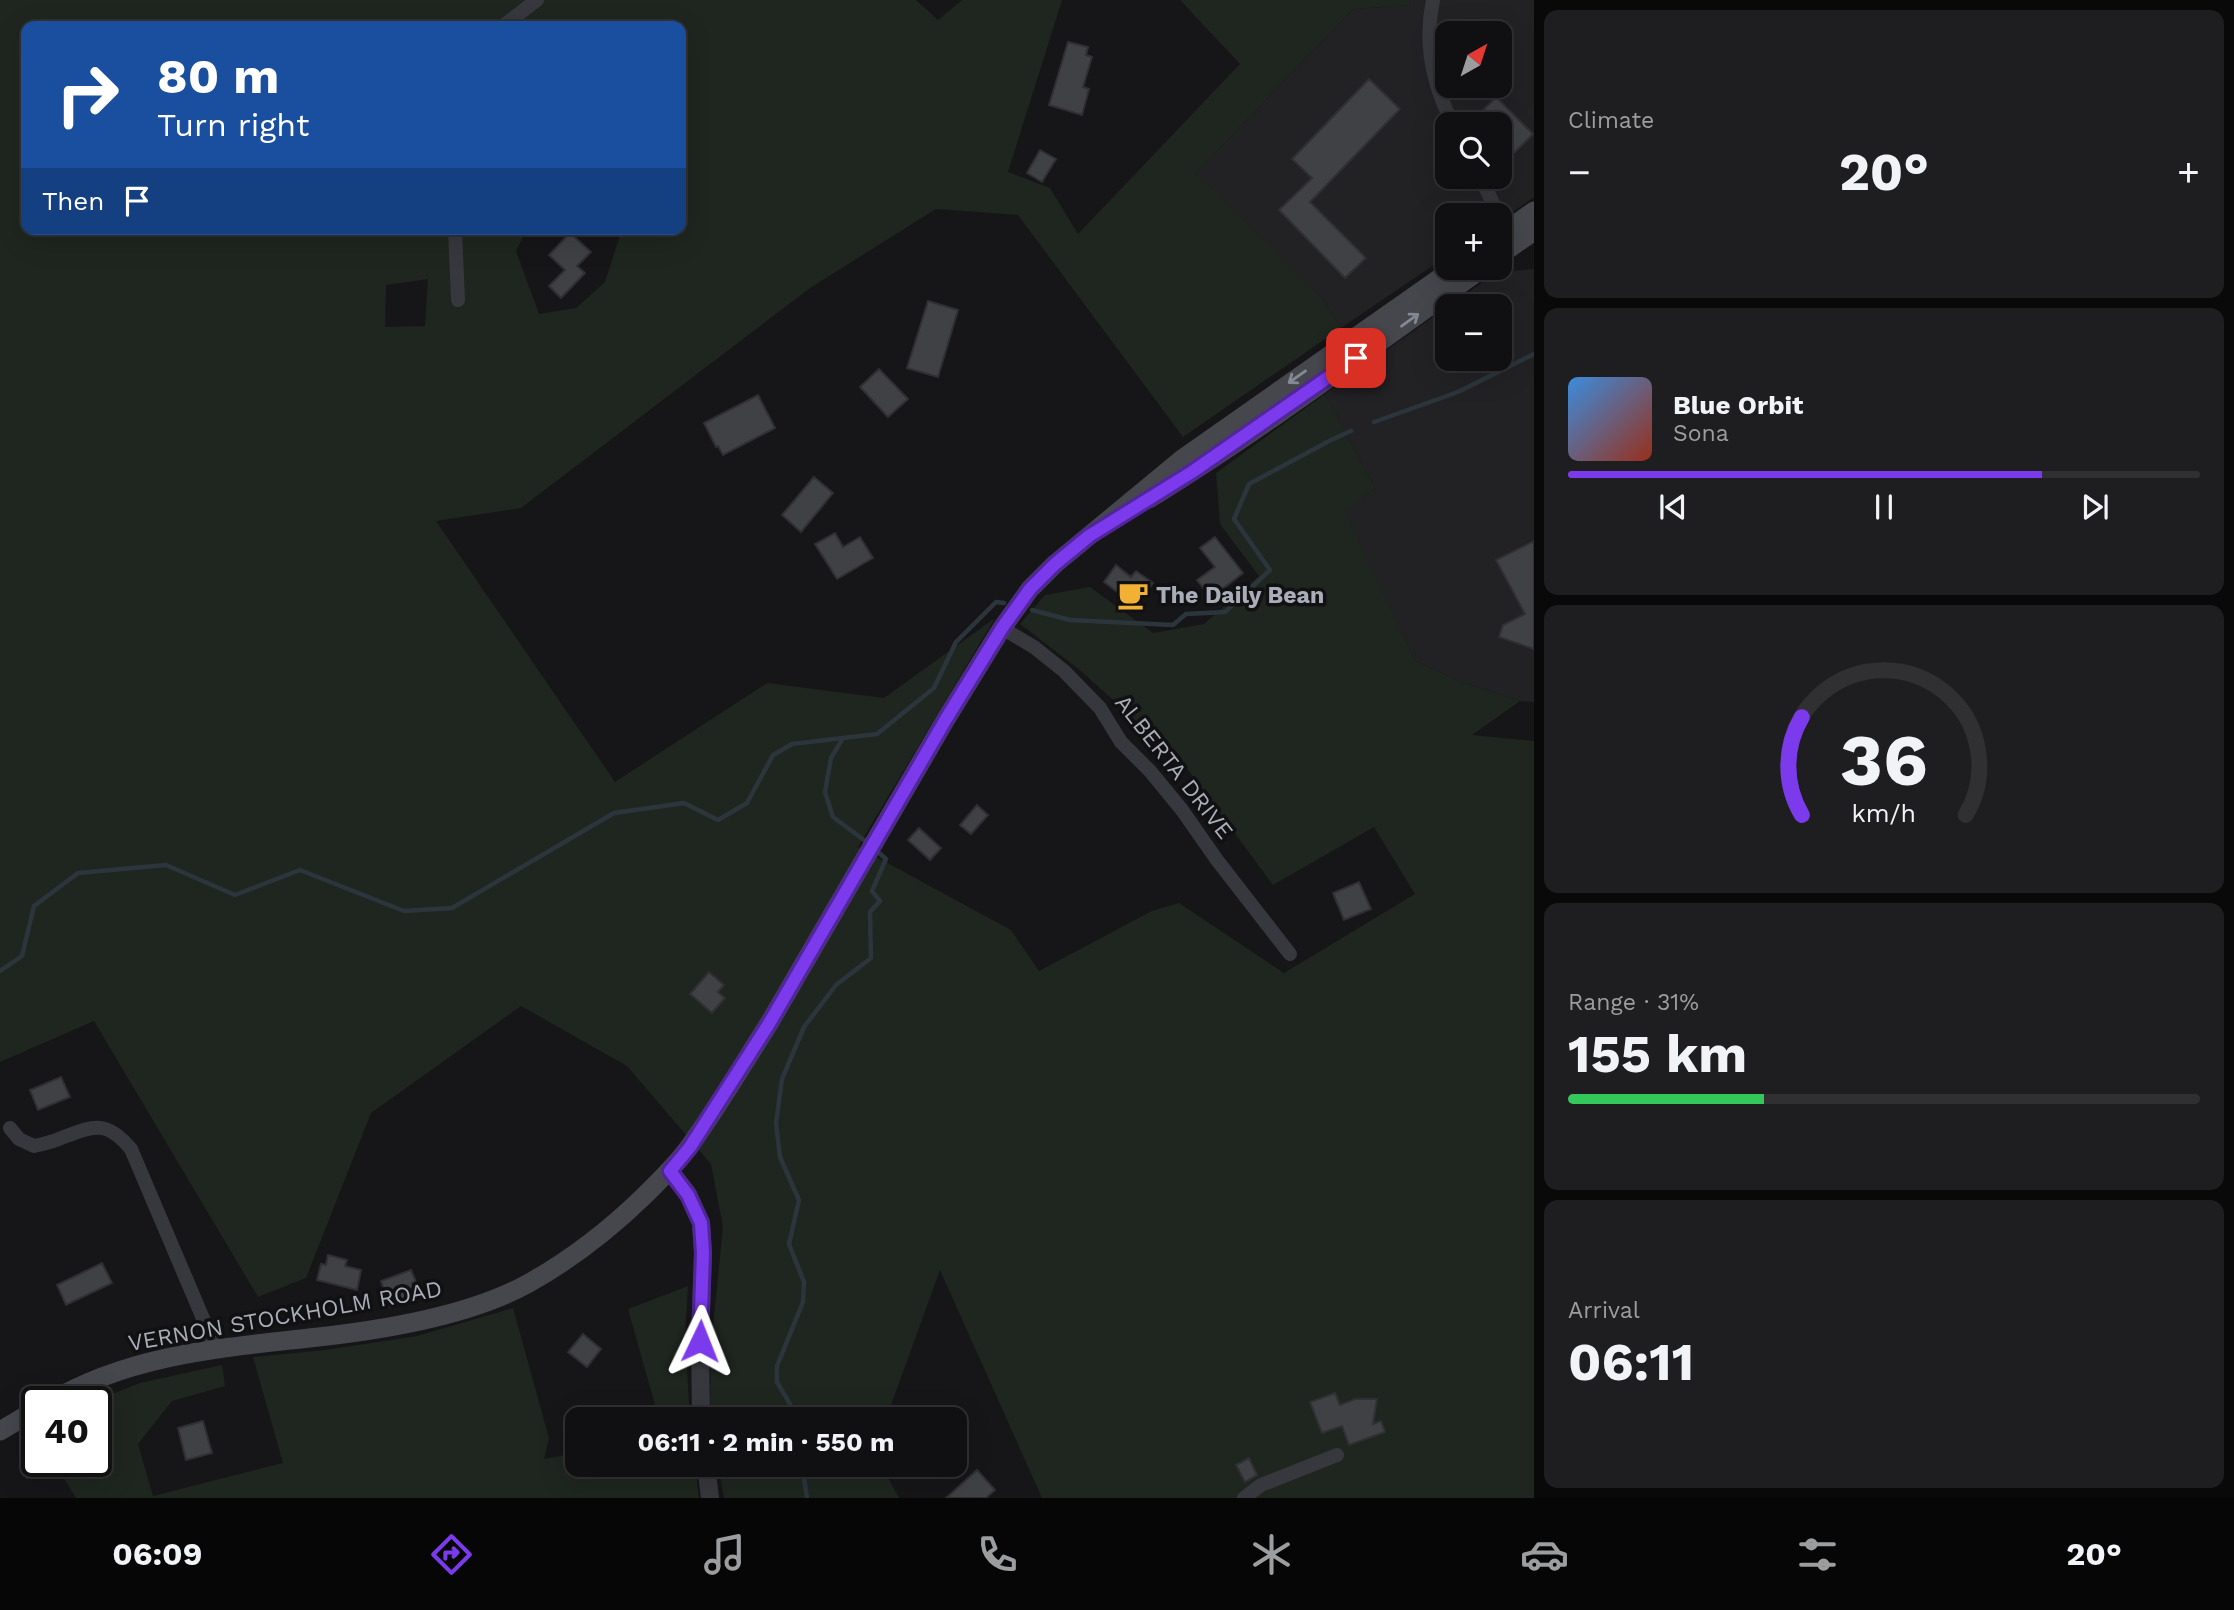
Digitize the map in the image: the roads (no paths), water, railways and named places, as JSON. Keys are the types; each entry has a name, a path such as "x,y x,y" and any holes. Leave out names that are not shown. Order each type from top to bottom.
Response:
{"main road":[{"path":"1089,536 1182,459 1437,280"},
{"path":"1089,536 1192,472 1466,280"},
{"name":"VERNON STOCKHOLM ROAD","path":"83,1386 112,1372 166,1356 326,1336 411,1322 489,1300 528,1284 588,1245 625,1214 670,1171 690,1147 770,1022 1002,628 1030,589 1089,536"},
{"path":"0,1431 21,1419"}],"street":[{"path":"510,21 537,0"},
{"path":"1433,0 1430,64 1447,112"},
{"path":"1488,189 1517,230"},
{"path":"455,235 458,300"},
{"name":"ALBERTA DRIVE","path":"1002,628 1064,671 1100,708 1121,742 1150,771 1182,810 1290,954"},
{"path":"10,1128 19,1139 34,1146 58,1140 88,1127 106,1129 121,1137 131,1149 216,1349"},
{"path":"670,1171 688,1195 701,1223 701,1407"},
{"path":"1244,1498 1261,1485 1337,1455"},
{"path":"707,1477 710,1498"}],"waterway":[{"path":"1374,422 1458,392 1534,354"},
{"path":"1032,610 1070,620 1173,625 1186,614 1225,612 1270,570 1234,519 1249,484 1351,431"},
{"path":"0,971 22,956 34,906 78,873 166,865 235,895 300,870 404,911 452,908 614,813 684,803 718,820 747,803 773,755 792,744 877,734 934,688 956,642 996,602 1004,603"},
{"path":"843,738 831,758 825,792 833,817 868,843"},
{"path":"791,1407 777,1382 777,1366 803,1302 804,1282 789,1244 799,1200 780,1157 776,1123 782,1079 804,1027 836,985 871,958 870,912 880,901 872,891 886,859 877,851"},
{"path":"804,1477 807,1498"}],"place":[{"name":"The Daily Bean","path":"1133,595"}]}
